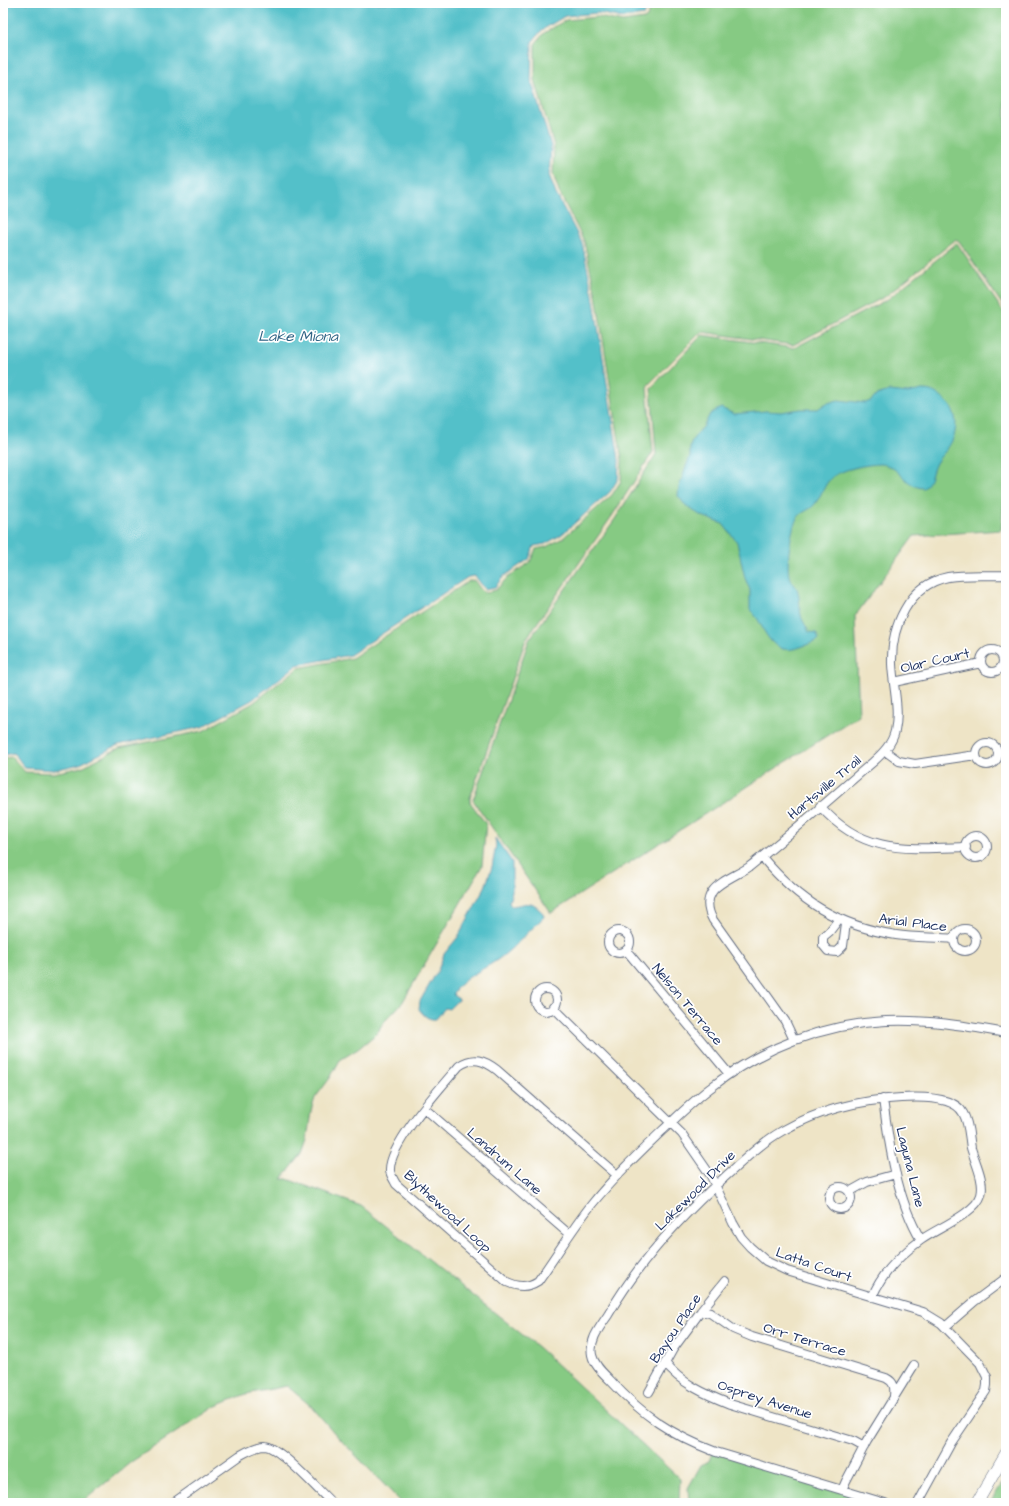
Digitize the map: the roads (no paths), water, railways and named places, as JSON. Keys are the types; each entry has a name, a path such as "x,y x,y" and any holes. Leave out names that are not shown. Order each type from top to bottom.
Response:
{"street":[{"name":"Hartsville Trail","path":"794,1040 782,1015 709,913 709,898 712,891 718,885 737,875 762,857 885,751 892,740 897,722 892,654 898,621 909,602 917,593 928,585 948,577 1006,575"},
{"name":"Olar Court","path":"894,682 981,663"},
{"path":"885,751 899,761 915,764 976,755"},
{"path":"820,806 829,816 851,833 880,845 895,848 966,847"},
{"name":"Arial Place","path":"762,857 789,886 811,903 842,921 877,932 954,940"},
{"name":"Nelson Terrace","path":"626,950 729,1074"},
{"name":"Latta Court","path":"554,1007 682,1134 711,1176 741,1237 766,1261 787,1271 923,1312 934,1318 945,1327 980,1364 987,1377 986,1392 951,1444 918,1503"},
{"name":"Blythewood Loop","path":"617,1175 496,1070 484,1061 472,1060 466,1061 459,1066 409,1128 394,1156 390,1171 396,1184 506,1282 515,1286 524,1286 538,1281 569,1234 617,1175 707,1090 753,1059 794,1040 822,1031 884,1021 932,1021 1006,1032"},
{"name":"Lakewood Drive","path":"872,1296 882,1279 894,1265 921,1240 973,1208 980,1199 982,1187 981,1181 974,1161 966,1122 960,1108 947,1101 910,1097 883,1099 837,1107 795,1124 768,1140 715,1186 672,1230 631,1279 592,1342 592,1358 596,1365 637,1407 672,1433 716,1452 885,1503"},
{"name":"Laguna Lane","path":"883,1099 896,1174 910,1220 921,1240"},
{"name":"Landrum Lane","path":"424,1108 569,1234"},
{"path":"850,1192 867,1182 896,1174"},
{"path":"945,1327 1006,1278"},
{"name":"Bayou Place","path":"649,1392 673,1349 700,1311 725,1281"},
{"name":"Orr Terrace","path":"700,1311 710,1312 733,1329 752,1337 886,1378 892,1382 894,1386 894,1396"},
{"name":"Osprey Avenue","path":"665,1362 670,1369 685,1381 730,1404 853,1441 864,1447"},
{"path":"842,1490 864,1447 914,1365"},
{"path":"173,1503 238,1456 250,1450 266,1446 278,1451 332,1503"},
{"path":"977,1503 1006,1453"}],"water":[{"name":"Lake Miona","path":"3,3 650,3 644,15 623,18 598,13 565,16 542,30 532,42 531,80 551,146 549,175 556,194 582,243 593,295 619,460 618,479 610,492 561,535 545,544 534,546 529,559 504,576 495,587 485,589 475,576 468,577 350,655 297,665 252,700 202,727 118,745 80,764 54,770 25,768 14,753 3,755"},
{"path":"922,390 938,394 946,401 953,411 956,423 952,441 934,466 929,482 924,488 918,487 907,481 893,468 887,465 869,465 855,468 841,472 831,478 815,504 798,517 791,537 788,557 789,574 790,579 796,587 799,595 800,613 802,619 809,632 816,633 819,639 793,649 787,650 781,648 770,640 750,610 750,590 745,578 737,542 723,524 700,515 686,506 678,496 679,487 690,456 690,447 693,439 704,426 710,414 721,408 734,414 818,409 825,404 838,400 865,403 871,401 877,395 889,391 908,393"},
{"path":"495,838 512,862 512,891 509,902 512,906 531,904 543,913 544,917 506,954 463,982 453,993 454,996 459,999 449,1009 445,1008 436,1019 428,1018 419,1009 420,1001 438,970 444,954 458,937 485,887 492,867 496,845"}]}
